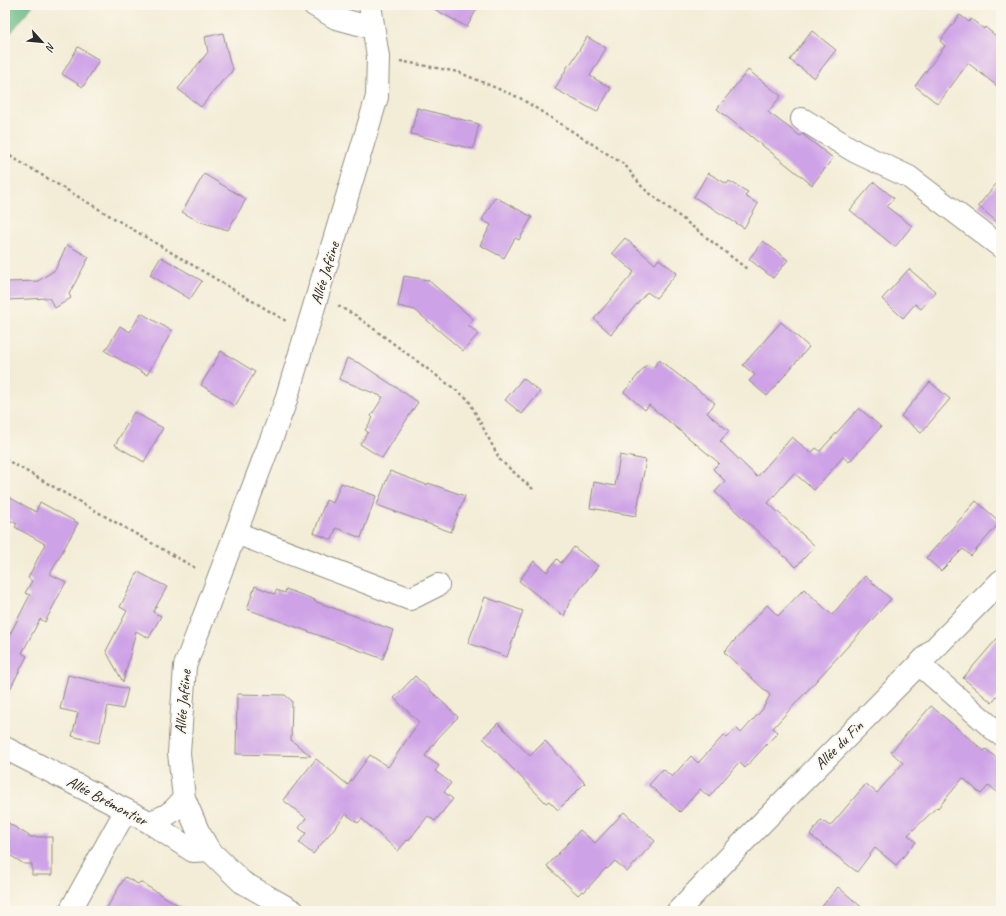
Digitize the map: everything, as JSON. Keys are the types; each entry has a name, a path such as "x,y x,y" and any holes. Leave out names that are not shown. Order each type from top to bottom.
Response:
{"street":[{"path":"314,5 336,18 373,28"},
{"name":"Allée Jaféine","path":"293,911 242,882 209,850 198,831 184,798 179,753 185,666 285,403 377,97 378,57 370,5"},
{"path":"802,119 856,152 908,177 1001,248"},
{"path":"236,533 410,599 438,585"},
{"name":"Allée du Fin","path":"678,911 751,834 1001,581"},
{"path":"919,664 998,733 1001,733"},
{"name":"Allée Brémontier","path":"5,748 149,822 193,851 209,850"},
{"path":"149,822 160,819 176,809 184,798"},
{"path":"70,911 126,810"}],"path":[{"path":"378,57 458,72 520,98 625,165 643,188 747,269"},
{"path":"5,154 306,333"},
{"path":"318,296 355,315 468,399 500,460 534,490"},
{"path":"5,460 218,581"}],"green space":[{"path":"5,5 33,5 5,40"}],"building":[{"path":"427,5 479,5 467,27"},
{"path":"960,15 969,22 971,19 984,29 985,27 1001,40 1001,89 968,63 938,104 915,86 945,46 940,41"},
{"path":"812,31 836,50 814,78 790,60"},
{"path":"223,33 230,63 233,69 201,107 178,89 208,52 205,37"},
{"path":"587,37 606,48 590,76 611,88 597,112 555,89"},
{"path":"78,47 99,60 83,87 62,74"},
{"path":"748,70 781,96 768,112 800,136 802,134 833,158 812,185 717,109"},
{"path":"417,108 479,124 473,149 411,134"},
{"path":"708,173 727,184 729,181 748,192 745,196 758,204 744,228 694,197"},
{"path":"204,174 246,199 228,230 198,221 182,212"},
{"path":"1001,178 1001,225 978,206"},
{"path":"874,182 894,198 887,207 912,226 895,247 850,210"},
{"path":"495,197 532,217 519,240 515,238 504,258 480,245 491,225 482,220"},
{"path":"625,238 655,264 659,259 677,273 656,298 647,292 611,334 594,319 634,272 612,253"},
{"path":"763,241 788,260 773,278 749,259"},
{"path":"67,245 89,257 69,294 71,298 55,308 49,298 8,300 7,282 38,281 55,270"},
{"path":"161,257 202,281 190,299 150,275"},
{"path":"909,269 936,292 921,309 915,304 903,318 882,299"},
{"path":"404,276 428,280 473,319 468,325 478,334 463,351 415,310 398,306"},
{"path":"141,313 172,331 147,375 105,351 120,326 130,332"},
{"path":"781,322 809,347 767,396 749,381 755,375 743,365"},
{"path":"221,351 255,372 235,406 201,385"},
{"path":"347,358 361,364 418,402 382,458 360,444 368,432 365,430 373,418 371,416 383,397 339,379"},
{"path":"659,360 715,403 707,413 729,431 720,441 757,477 792,437 811,453 816,448 820,451 859,408 881,427 849,462 843,457 814,490 794,473 768,503 815,546 796,567 715,492 725,481 713,469 719,463 649,405 645,410 624,392 647,364 653,368"},
{"path":"523,378 540,392 522,414 505,400"},
{"path":"930,382 950,399 921,433 901,416"},
{"path":"134,412 163,428 144,462 115,445"},
{"path":"620,455 646,460 636,516 590,508 594,482 615,486"},
{"path":"390,471 427,485 428,483 465,496 451,532 377,505"},
{"path":"341,483 376,496 361,538 336,528 332,540 314,533 326,500 333,503"},
{"path":"5,495 36,512 40,502 78,523 50,574 66,582 45,622 40,619 22,653 27,656 5,699 5,644 30,595 25,593 32,581 28,578 45,544 15,527 17,524 5,518"},
{"path":"976,501 1000,522 971,556 963,549 941,571 926,558"},
{"path":"574,547 598,566 569,603 564,616 519,581 534,561 547,572 557,559 561,563"},
{"path":"138,572 167,587 153,612 161,616 149,638 136,631 123,682 106,651 127,611 120,607"},
{"path":"865,576 891,599 773,728 778,732 745,768 739,762 709,797 700,789 680,812 649,785 663,769 672,777 691,756 698,763 724,735 727,738 736,728 741,733 762,710 770,695 724,652 767,605 778,616 804,589 832,615"},
{"path":"255,586 275,594 276,590 285,593 286,589 393,630 383,659 247,609"},
{"path":"485,597 523,611 507,657 468,643"},
{"path":"1001,634 1001,692 992,703 963,678"},
{"path":"68,675 128,689 123,709 108,706 99,743 72,736 78,713 60,709"},
{"path":"415,676 458,717 438,738 425,756 439,766 435,771 451,783 444,792 453,799 435,821 428,816 398,851 362,819 358,823 346,814 313,854 299,843 306,833 299,828 306,818 283,800 316,759 348,785 370,755 388,767 419,722 394,698"},
{"path":"237,694 285,695 292,701 291,740 311,756 236,754"},
{"path":"931,706 984,751 986,749 1001,762 1001,796 989,785 981,794 963,778 938,808 937,807 908,835 916,842 896,865 875,848 857,872 810,835 821,820 830,826 866,784 877,793 903,763 891,752"},
{"path":"498,723 530,756 545,741 585,783 558,810 549,801 546,803 483,738"},
{"path":"624,812 655,841 627,872 615,861 607,869 606,868 584,892 582,891 578,895 547,866 580,830 595,843"},
{"path":"5,821 31,837 52,837 52,875 32,875 32,864 24,864 5,852"},
{"path":"125,877 138,884 140,882 188,911 105,911"},
{"path":"838,887 866,911 818,911"}]}
